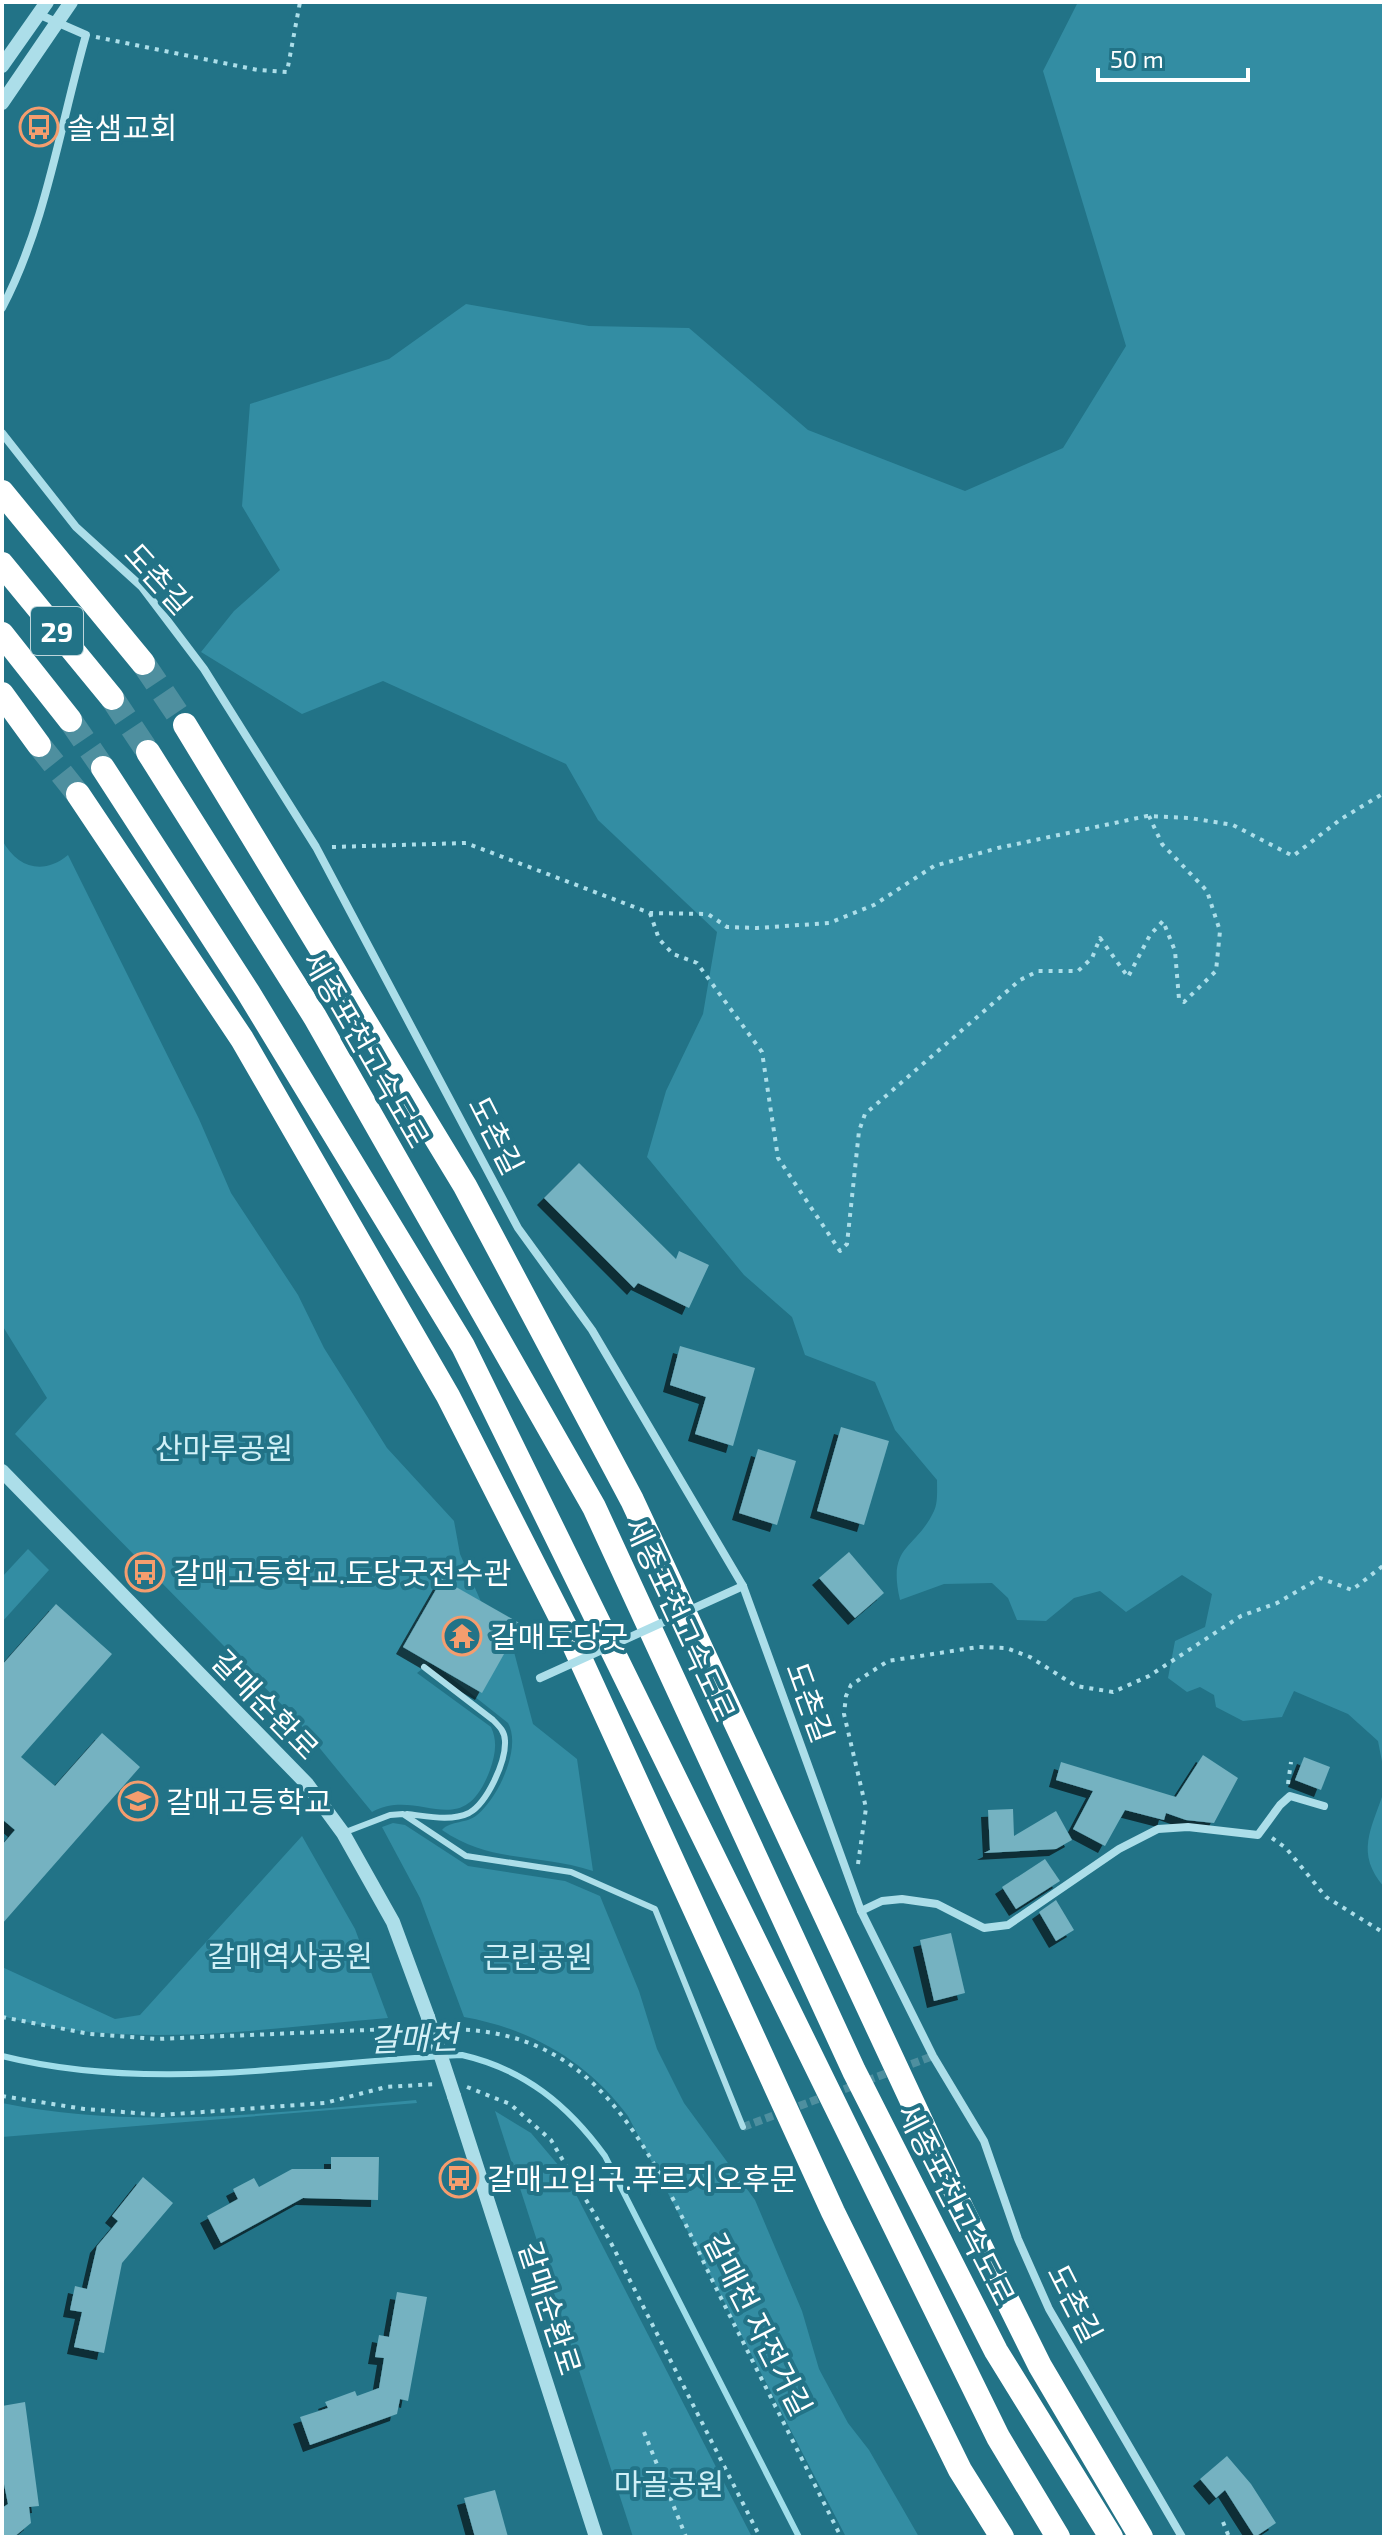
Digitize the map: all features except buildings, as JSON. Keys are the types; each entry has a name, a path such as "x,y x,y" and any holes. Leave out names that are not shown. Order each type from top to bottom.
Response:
{"highway":[{"path":"2,492 143,663"},
{"name":"29","path":"2,564 112,698"},
{"name":"29","path":"2,634 70,720"},
{"path":"2,694 39,745"},
{"path":"185,725 465,1186 632,1500 963,2211 1040,2366 1141,2537"},
{"name":"세종포천고속도로","path":"148,752 315,1017 594,1507 861,2085 996,2351 1111,2537"},
{"path":"103,768 248,992 463,1346 998,2437 1058,2537"},
{"path":"78,794 242,1039 448,1396 569,1634 833,2212 960,2470 1002,2537"}],"street":[{"path":"2,103 71,2"},
{"path":"2,66 42,8 57,23 86,35 43,198 18,277 2,308"},
{"name":"도촌길","path":"2,433 76,527 142,587 204,669 318,851 518,1228 592,1330 743,1586 861,1911 933,2056 984,2141 1018,2239 1049,2309 1182,2537"},
{"name":"갈매순환로","path":"2,1471 307,1784 343,1833 393,1922 427,2023 455,2089 596,2537"},
{"path":"540,1678 743,1586"},
{"path":"861,1911 882,1901 902,1899 937,1904 984,1928 1008,1925 1119,1849 1158,1829 1188,1827 1258,1835 1290,1796 1324,1806"}],"lane":[{"path":"343,1833 390,1815 456,1817 471,1812 493,1779 505,1742 503,1730 424,1667"},
{"path":"403,1814 466,1856 571,1872 655,1909 743,2127"}],"path":[{"path":"86,35 258,70 287,72 300,2"},
{"path":"318,851 337,845 466,843 650,913 708,914 727,927 829,923 874,905 934,866 1027,841 1149,816 1233,825 1293,856 1341,819 1384,793"},
{"path":"650,913 659,939 673,954 697,963 762,1052 778,1158 840,1251 847,1244 859,1131 865,1114 1020,980 1038,971 1078,971 1092,958 1100,938 1128,977 1150,935 1163,921 1175,951 1179,999 1184,1002 1216,971 1220,931 1207,891 1162,844 1149,816"},
{"path":"853,1890 866,1808 844,1714 851,1685 888,1661 978,1647 1006,1648 1030,1657 1076,1686 1113,1692 1149,1676 1241,1616 1277,1603 1320,1578 1352,1590 1384,1565"},
{"path":"1258,1835 1274,1838 1326,1897 1384,1933"},
{"path":"2,2017 90,2034 156,2039 427,2023"},
{"name":"갈매천 자전거길","path":"440,2029 485,2029 533,2044 573,2066 616,2108 661,2177 841,2537"},
{"path":"2,2096 84,2109 162,2115 325,2103 386,2087 443,2083"},
{"path":"455,2089 510,2104 551,2140 609,2239 760,2537"},
{"path":"644,2432 686,2537"},
{"path":"1223,2522 1229,2537"}],"green space":[{"path":"1078,2 1384,2 1384,1772 1378,1741 1348,1714 1294,1691 1282,1717 1243,1721 1216,1707 1214,1695 1200,1687 1187,1692 1168,1678 1175,1641 1205,1627 1212,1594 1182,1575 1126,1612 1100,1591 1074,1598 1046,1621 1017,1620 1008,1598 992,1583 944,1584 900,1600 897,1568 900,1558 934,1511 937,1480 895,1430 875,1382 805,1355 792,1317 744,1275 647,1157 666,1091 703,1014 717,932 598,820 566,764 383,681 302,714 201,652 234,611 280,570 242,506 250,404 389,359 466,304 589,326 689,328 808,430 965,491 1063,448 1126,346 1043,71"},
{"name":"산마루공원","path":"2,840 16,857 32,866 50,865 68,855 199,1119 231,1193 298,1295 324,1348 387,1448 454,1521 460,1554 482,1604 511,1621 518,1638 513,1648 533,1724 577,1759 593,1871 497,1853 460,1841 442,1830 473,1818 493,1797 510,1759 512,1733 508,1723 431,1662 417,1673 491,1727 495,1748 490,1770 479,1792 466,1805 453,1809 390,1806 372,1812 295,1718 15,1434 47,1398 2,1325"},
{"path":"28,1549 49,1570 2,1622 2,1577"},
{"path":"1384,1791 1384,1887 1370,1863 1368,1841"},
{"name":"근린공원","path":"393,1823 405,1825 468,1866 565,1881 600,1896 639,1991 657,2049 684,2103 755,2200 802,2311 819,2369 848,2423 869,2450 919,2537 846,2537 628,2116 594,2079 556,2050 512,2030 464,2017 420,1898 382,1827"},
{"name":"갈매역사공원","path":"302,1836 355,1929 388,2018 243,2031 146,2035 50,2027 2,2016 2,1967 115,2019 140,2015"},
{"path":"416,2100 417,2103 2,2137 2,2103 105,2116 157,2118 260,2114"},
{"name":"마골공원","path":"495,2111 531,2133 565,2173 752,2537 633,2537"}],"waterway":[{"name":"갈매천","path":"2,2056 59,2067 116,2073 174,2074 462,2055 484,2061 525,2080 560,2105 605,2156 799,2537"}],"tunnel":[{"path":"143,663 185,725"},
{"path":"112,698 148,752"},
{"path":"70,720 103,768"},
{"path":"39,745 78,794"},
{"path":"743,2127 933,2056"}],"place":[{"name":"솔샘교회","path":"39,127"},
{"name":"갈매고등학교.도당굿전수관","path":"145,1572"},
{"name":"갈매도당굿","path":"462,1636"},
{"name":"갈매고등학교","path":"138,1801"},
{"name":"갈매고입구.푸르지오후문","path":"459,2178"}]}
